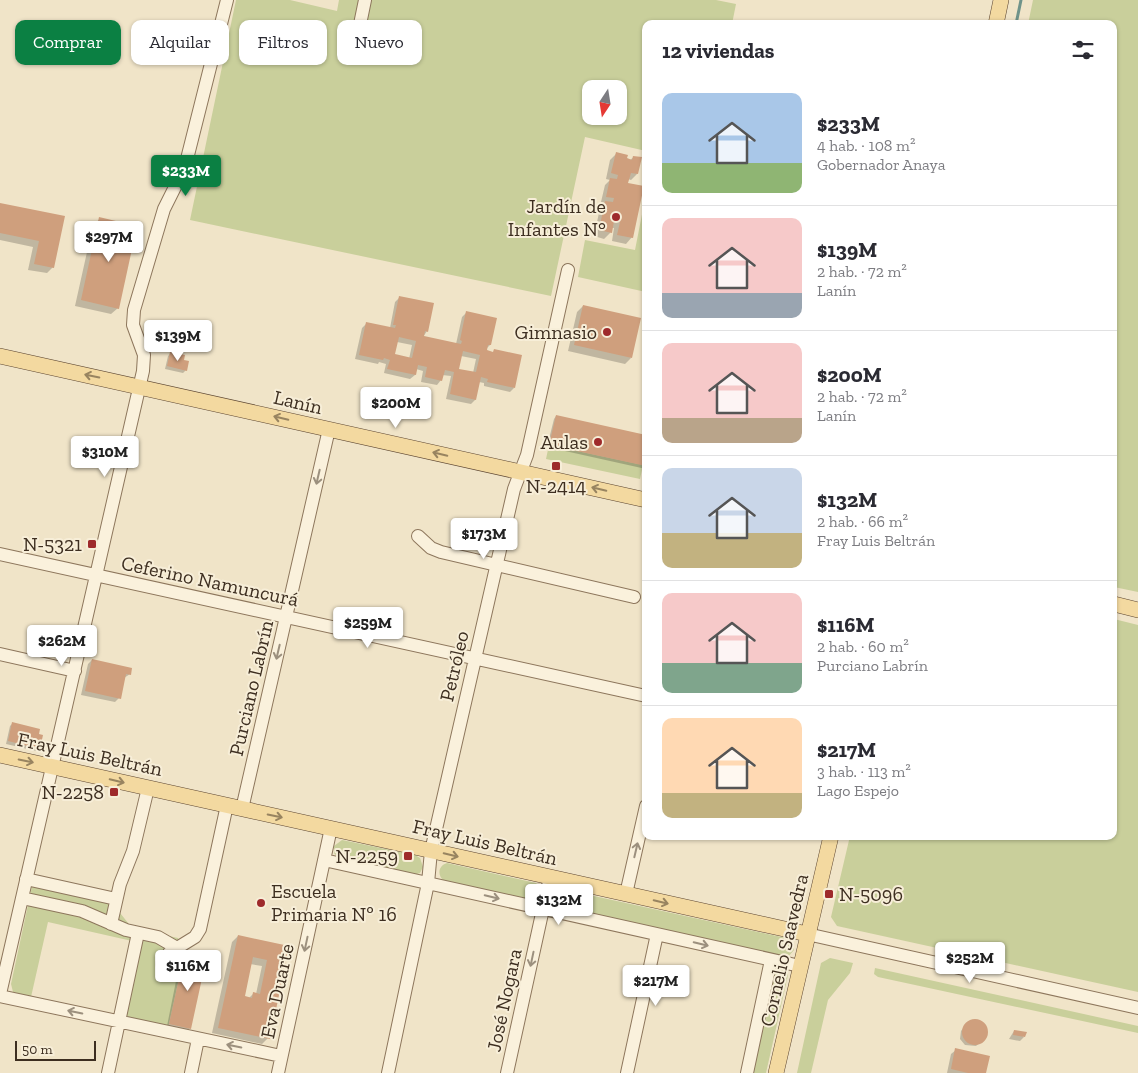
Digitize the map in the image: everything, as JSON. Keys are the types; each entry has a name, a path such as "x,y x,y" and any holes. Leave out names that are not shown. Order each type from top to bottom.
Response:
{"main road":[{"path":"997,20 1001,0"},
{"name":"Lanín","path":"0,356 642,499"},
{"path":"1117,605 1138,610"},
{"name":"Fray Luis Beltrán","path":"0,755 807,934"},
{"name":"Cornelio Saavedra","path":"776,1073 830,840"}],"street":[{"path":"227,0 187,159 178,183 164,209 134,310 133,325 144,355 139,387 22,898 6,939 0,995 281,1056"},
{"path":"360,20 364,0"},
{"name":"Petróleo","path":"388,1073 428,883 431,851 514,489 527,455 568,270"},
{"name":"Purciano Labrín","path":"242,809 329,429"},
{"path":"418,536 436,551 634,597"},
{"name":"Ceferino Namuncurá","path":"0,554 642,695"},
{"path":"0,654 75,671"},
{"path":"111,924 120,884 133,851 148,788"},
{"path":"162,964 169,954 195,937 200,929 227,805"},
{"path":"626,894 642,824"},
{"name":"Eva Duarte","path":"278,1073 331,828"},
{"path":"324,860 800,966"},
{"name":"José Nogara","path":"507,1073 550,877"},
{"path":"26,879 116,899"},
{"path":"22,898 82,911 126,930 158,937 177,948"},
{"path":"108,1073 138,933"},
{"path":"628,1073 657,934"},
{"name":"Fray Luis Beltrán","path":"807,934 1138,1008"},
{"name":"Cornelio Saavedra","path":"747,1073 771,960"},
{"path":"191,1073 198,1038"}],"green space":[{"path":"236,0 290,0 337,11 339,0 716,0 736,4 733,20 642,20 642,150 585,137 551,296 190,220 222,65 229,65 229,33"},
{"path":"1033,0 1138,0 1138,592 1117,588 1117,20 1029,20"},
{"path":"642,214 642,291 578,277 585,240 635,250"},
{"path":"549,445 642,465 642,470 640,479 546,459"},
{"path":"1117,620 1138,625 1138,992 837,926 831,917 849,840 1117,840"},
{"path":"342,840 415,855 420,858 423,867 420,873 414,875 338,858 334,853 334,846"},
{"path":"447,863 536,883 541,888 540,896 532,901 444,881 439,871"},
{"path":"34,877 105,894 132,928 178,938 184,956 168,1028 116,1016 132,941 48,922 31,997 13,992 11,984"},
{"path":"562,889 786,938 793,944 794,950 788,957 553,905 551,902 553,892"},
{"path":"830,958 853,963 850,973 828,1000 811,1073 797,1073 821,963"},
{"path":"779,967 786,969 788,975 766,1073 752,1073 775,970"},
{"path":"875,968 1138,1026 1138,1033 878,977 874,974"}],"building":[{"path":"616,152 628,155 627,158 632,160 633,156 642,157 638,174 631,173 628,183 642,186 642,195 633,238 617,235 620,222 614,221 612,233 599,230 605,201 613,202 614,198 606,197 610,178 617,179 618,175 611,173"},
{"path":"0,203 65,216 54,268 34,264 39,241 0,233"},
{"path":"99,217 137,226 119,309 81,300"},
{"path":"399,296 434,303 428,332 425,331 424,336 461,344 462,341 460,340 466,311 497,318 491,345 488,345 487,350 493,352 494,349 522,355 515,388 487,382 488,379 481,377 476,400 450,394 454,372 445,370 442,381 425,377 427,367 418,365 416,375 387,369 390,360 359,355 366,322 395,328 396,325 393,325","holes":["399,337 416,341 412,358 395,354","463,351 480,355 476,372 459,369"]},
{"name":"Gimnasio","path":"583,305 641,318 632,358 574,345"},
{"path":"170,352 185,355 184,360 189,361 187,371 167,366"},
{"name":"Aulas","path":"556,415 642,434 642,465 549,445"},
{"path":"92,659 132,668 131,675 126,674 121,699 85,691"},
{"path":"12,722 40,729 39,734 43,735 40,749 8,741"},
{"path":"238,935 289,946 270,1039 218,1028","holes":["253,957 267,960 260,994 253,992 252,998 245,996"]},
{"path":"184,956 206,960 191,1029 169,1024"},
{"path":"975,1019 984,1023 988,1032 984,1041 975,1045 966,1041 962,1032 966,1023"},
{"path":"1014,1030 1027,1032 1025,1037 1013,1035"},
{"path":"955,1048 990,1056 986,1073 968,1073 951,1069"}],"waterway":[{"path":"1017,20 1021,0"}],"place":[{"name":"Jardín de Infantes N°","path":"616,217"},
{"name":"Gimnasio","path":"607,332"},
{"name":"Aulas","path":"598,442"},
{"name":"N-2414","path":"556,466"},
{"name":"N-5321","path":"92,544"},
{"name":"N-2258","path":"114,792"},
{"name":"N-2259","path":"408,856"},
{"name":"N-5096","path":"829,894"},
{"name":"Escuela Primaria Nº 16","path":"261,903"}]}
